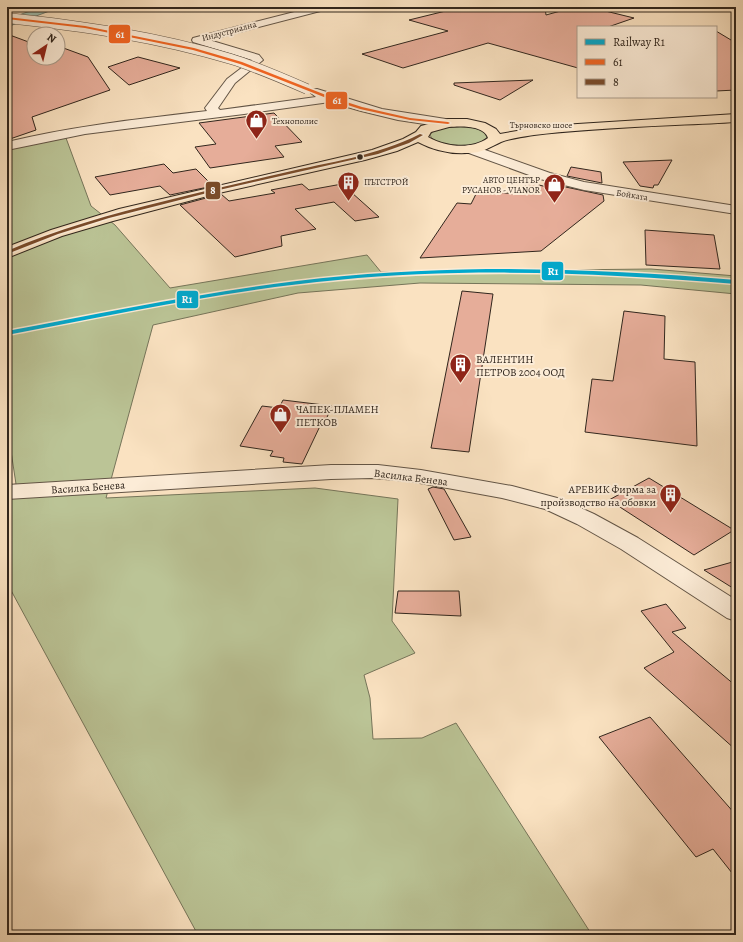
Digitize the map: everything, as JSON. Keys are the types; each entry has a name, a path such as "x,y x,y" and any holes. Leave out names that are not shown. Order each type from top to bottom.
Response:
{"main road":[{"name":"Търновско шосе","path":"464,149 493,142 513,134 525,132 736,118"},
{"path":"7,253 86,223 243,183 383,151 406,143 432,126 448,123 466,124 486,128 495,136 493,142"},
{"name":"Търновско шосе","path":"466,124 616,125"},
{"path":"421,134 422,140 432,145 464,149"},
{"path":"383,151 419,148 464,149"}],"street":[{"path":"7,9 13,7"},
{"name":"Индустриална","path":"217,114 212,108 230,81 258,60 255,57 197,40 325,7"},
{"path":"7,18 85,27 194,49 248,65 330,98 383,113 422,121 448,123"},
{"path":"7,146 63,132 217,114 330,98"},
{"path":"383,113 411,125 421,134"},
{"name":"Бойката","path":"493,142 530,170"},
{"name":"Бойката","path":"464,149 545,176 584,186 736,210"},
{"name":"Василка Бенева","path":"7,492 331,472 384,472 437,479 503,491 561,507 588,520 623,540 736,612"}],"green space":[{"path":"460,126 479,129 487,137 483,141 476,144 458,146 440,143 434,140 430,135 439,128"},
{"path":"48,138 66,138 91,206 115,225 170,288 367,255 381,272 651,269 736,276 736,294 641,285 420,283 298,293 153,325 106,498 315,488 398,499 392,621 415,653 364,675 370,698 373,739 422,738 456,723 592,935 198,935 7,583 7,486 16,484 7,425 7,150"}],"shaded area":[{"path":"42,7 60,7 7,27 7,19"}],"building":[{"path":"462,7 545,7 546,15 575,7 589,7 634,18 611,26 577,26 577,68 488,43 403,68 362,54 448,31 409,20"},
{"path":"717,32 736,43 736,90 717,91"},
{"path":"7,34 26,41 26,66 66,66 66,49 88,57 110,90 32,117 36,130 7,140"},
{"path":"138,57 180,68 129,85 108,67"},
{"path":"533,80 500,100 454,85 454,83"},
{"name":"Технополис","path":"274,113 302,142 275,146 284,157 210,168 195,147 216,144 199,123"},
{"path":"672,160 658,185 654,185 653,188 640,186 623,162"},
{"path":"164,164 173,173 196,169 213,186 170,195 160,186 110,195 95,177"},
{"path":"571,167 601,172 602,183 567,176"},
{"path":"531,183 559,190 561,186 603,195 604,201 541,251 420,258 457,203 471,204 478,190 515,194 516,191"},
{"path":"302,184 309,190 342,184 379,217 355,221 334,202 295,209 316,229 281,236 282,246 235,257 180,205 221,194 229,201 275,193 271,190"},
{"path":"645,230 714,235 720,269 646,265"},
{"name":"ВАЛЕНТИН ПЕТРОВ 2004 ООД","path":"462,291 493,294 469,452 431,448"},
{"path":"624,311 665,316 664,359 695,362 697,446 585,432 592,379 613,381"},
{"name":"ЧАПЕК-ПЛАМЕН ПЕТКОВ","path":"283,400 332,406 324,424 321,424 302,464 283,462 284,458 270,456 273,451 240,446 262,406 279,408"},
{"name":"АРЕВИК Фирма за пройзводство на обовки","path":"649,478 734,530 694,555 609,500"},
{"path":"433,487 444,489 471,537 454,540 428,489"},
{"path":"736,561 736,590 704,570"},
{"path":"398,591 459,591 461,616 395,613"},
{"path":"666,604 686,628 672,632 736,686 736,750 644,668 674,652 641,611"},
{"path":"650,717 736,815 736,878 713,849 696,857 599,737"}],"rail line":[{"name":"R1","path":"7,333 131,309 255,288 338,278 388,274 487,270 587,272 637,274 736,282"}],"transit line":[{"name":"61","path":"7,18 85,27 194,49 241,63 330,98 361,108 410,119 448,123"},
{"name":"8","path":"7,253 56,233 108,217 219,189 377,153 421,135"}],"place":[{"name":"Технополис","path":"257,140"},
{"name":"ПЪТСТРОЙ","path":"349,202"},
{"name":"АВТО ЦЕНТЪР РУСАНОВ - VIANOR","path":"555,204"},
{"name":"ВАЛЕНТИН ПЕТРОВ 2004 ООД","path":"461,384"},
{"name":"ЧАПЕК-ПЛАМЕН ПЕТКОВ","path":"281,434"},
{"name":"АРЕВИК Фирма за пройзводство на обовки","path":"671,514"}]}
